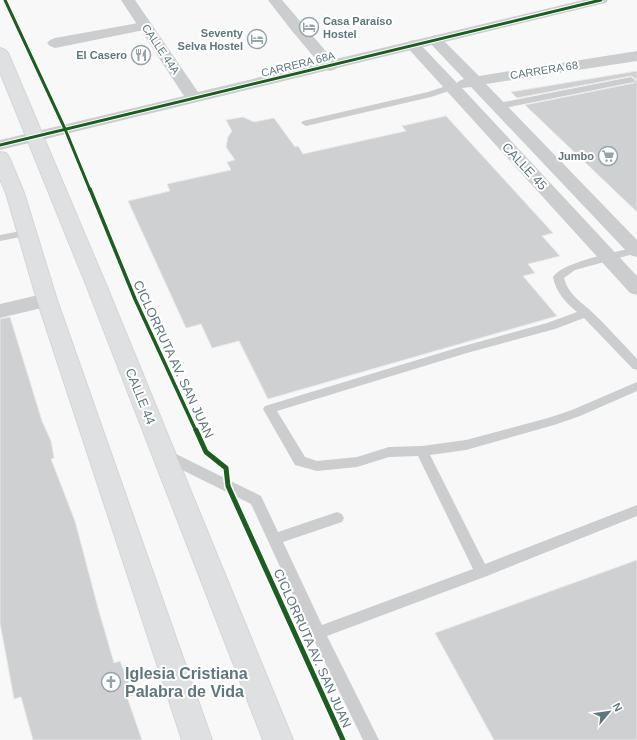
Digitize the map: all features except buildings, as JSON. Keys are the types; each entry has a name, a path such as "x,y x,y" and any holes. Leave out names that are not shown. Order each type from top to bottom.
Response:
{"main road":[{"name":"CALLE 44","path":"0,53 165,455 278,740"},
{"path":"0,157 15,192 47,300 197,740"}],"street":[{"name":"CALLE 44A","path":"128,0 144,26 194,98"},
{"path":"275,0 330,66"},
{"name":"CARRERA 68A","path":"0,145 330,66 582,2 601,0"},
{"path":"55,43 144,26"},
{"name":"CALLE 45","path":"435,40 637,250"},
{"name":"CALLE 45","path":"413,45 637,288"},
{"name":"CARRERA 68","path":"452,87 498,77 637,56"},
{"path":"0,310 47,300"}],"lane":[{"path":"499,106 631,80"},
{"path":"306,123 431,94 452,87"},
{"path":"0,238 26,233"},
{"path":"637,250 571,268 558,277 560,288 571,301 586,313 637,366"},
{"path":"586,313 551,326 464,350 269,410 300,461 317,466 357,462 389,452 422,451 466,445 550,422 576,413 637,386"},
{"path":"422,451 482,572"},
{"path":"165,455 256,500 318,633 371,740"},
{"path":"318,633 482,572 637,510"},
{"path":"274,539 337,518"}],"cycle path":[{"name":"CICLORRUTA AV. SAN JUAN","path":"5,0 65,129 135,299 206,452 226,468 228,486 343,740"},
{"path":"0,145 601,0"}],"place":[{"name":"Casa Paraíso Hostel","path":"309,27"},
{"name":"Seventy Selva Hostel","path":"257,39"},
{"name":"El Casero","path":"141,55"},
{"name":"Jumbo","path":"608,156"},
{"name":"Iglesia Cristiana Palabra de Vida","path":"111,682"}]}
